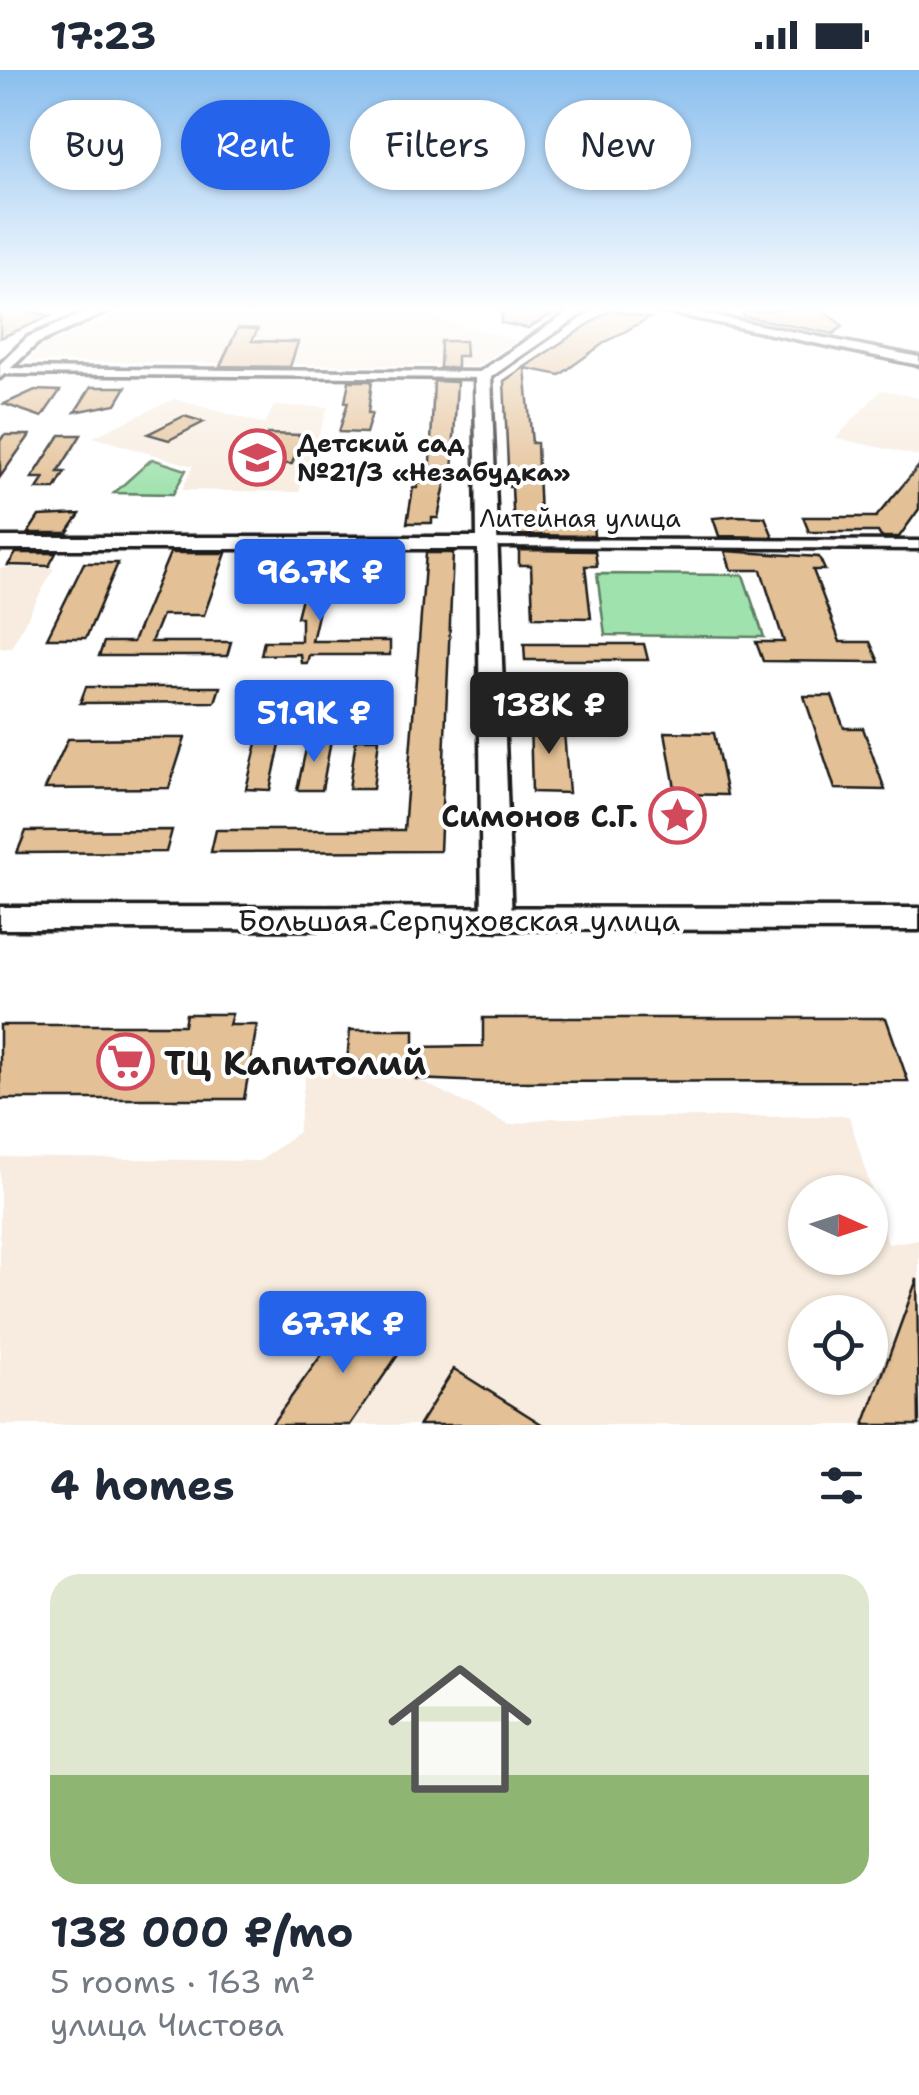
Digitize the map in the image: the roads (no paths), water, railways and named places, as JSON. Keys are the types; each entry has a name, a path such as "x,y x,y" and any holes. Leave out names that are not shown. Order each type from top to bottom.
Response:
{"main road":[{"name":"Большая Серпуховская улица","path":"0,918 919,919"}],"street":[{"path":"0,372 484,375 491,370"},
{"path":"484,375 497,920"},
{"name":"Литейная улица","path":"0,543 919,545"}],"place":[{"name":"Детский сад №21/3 «Незабудка»","path":"258,457"},
{"name":"Симонов С.Г.","path":"677,816"},
{"name":"ТЦ Капитолий","path":"125,1062"}]}
